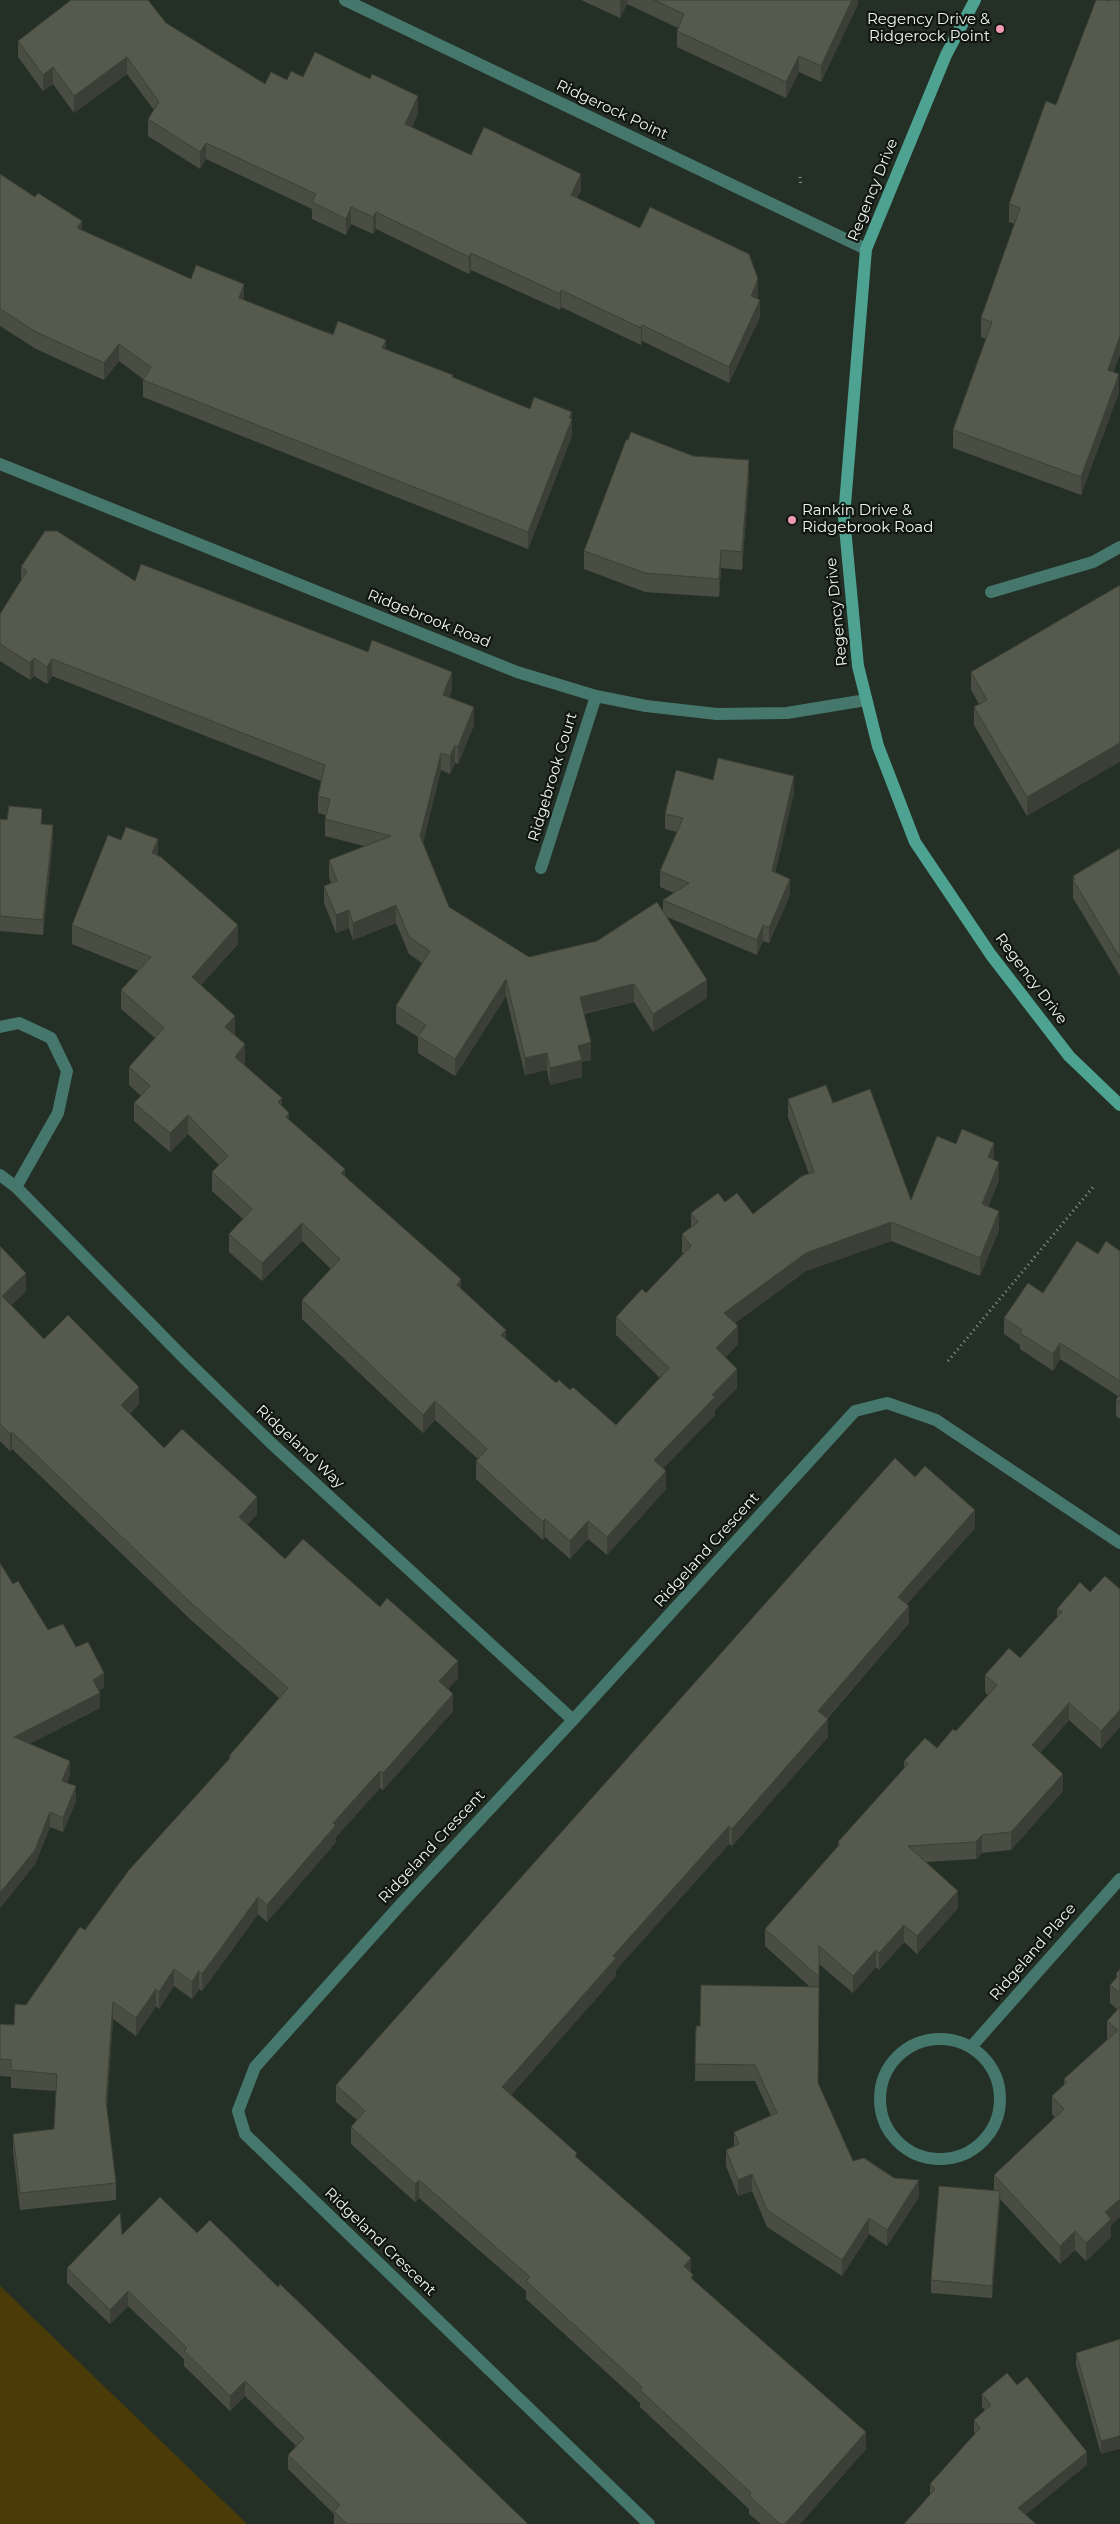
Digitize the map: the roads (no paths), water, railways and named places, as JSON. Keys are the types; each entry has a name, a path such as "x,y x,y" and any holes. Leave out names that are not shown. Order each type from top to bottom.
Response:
{"street":[{"name":"Ridgerock Point","path":"345,0 866,249"},
{"name":"Regency Drive","path":"975,0 946,55 866,249 844,517 858,666 878,746 915,842 991,955 1069,1056 1120,1105"},
{"name":"Ridgebrook Road","path":"0,464 517,672 596,696 646,706 718,714 788,713 866,700"},
{"path":"991,592 1093,562 1120,546"},
{"name":"Ridgebrook Court","path":"541,868 596,696"},
{"path":"0,1027 20,1024 51,1038 67,1071 58,1113 16,1186"},
{"name":"Ridgeland Way","path":"0,1175 16,1186 184,1358 271,1443 573,1720"},
{"name":"Ridgeland Crescent","path":"649,2524 246,2134 238,2111 255,2067 400,1904 573,1720 855,1411 887,1403 936,1420 1120,1543"},
{"name":"Ridgeland Place","path":"971,2047 1120,1879"},
{"path":"935,2039 954,2040 971,2047 987,2061 997,2080 1000,2100 996,2121 985,2139 969,2152 949,2158 928,2158 909,2151 894,2139 885,2123 880,2104 881,2085 888,2068 901,2054 926,2041 935,2039"}],"place":[{"name":"Regency Drive & Ridgerock Point","path":"1000,29"},
{"name":"Rankin Drive & Ridgebrook Road","path":"792,520"}]}
